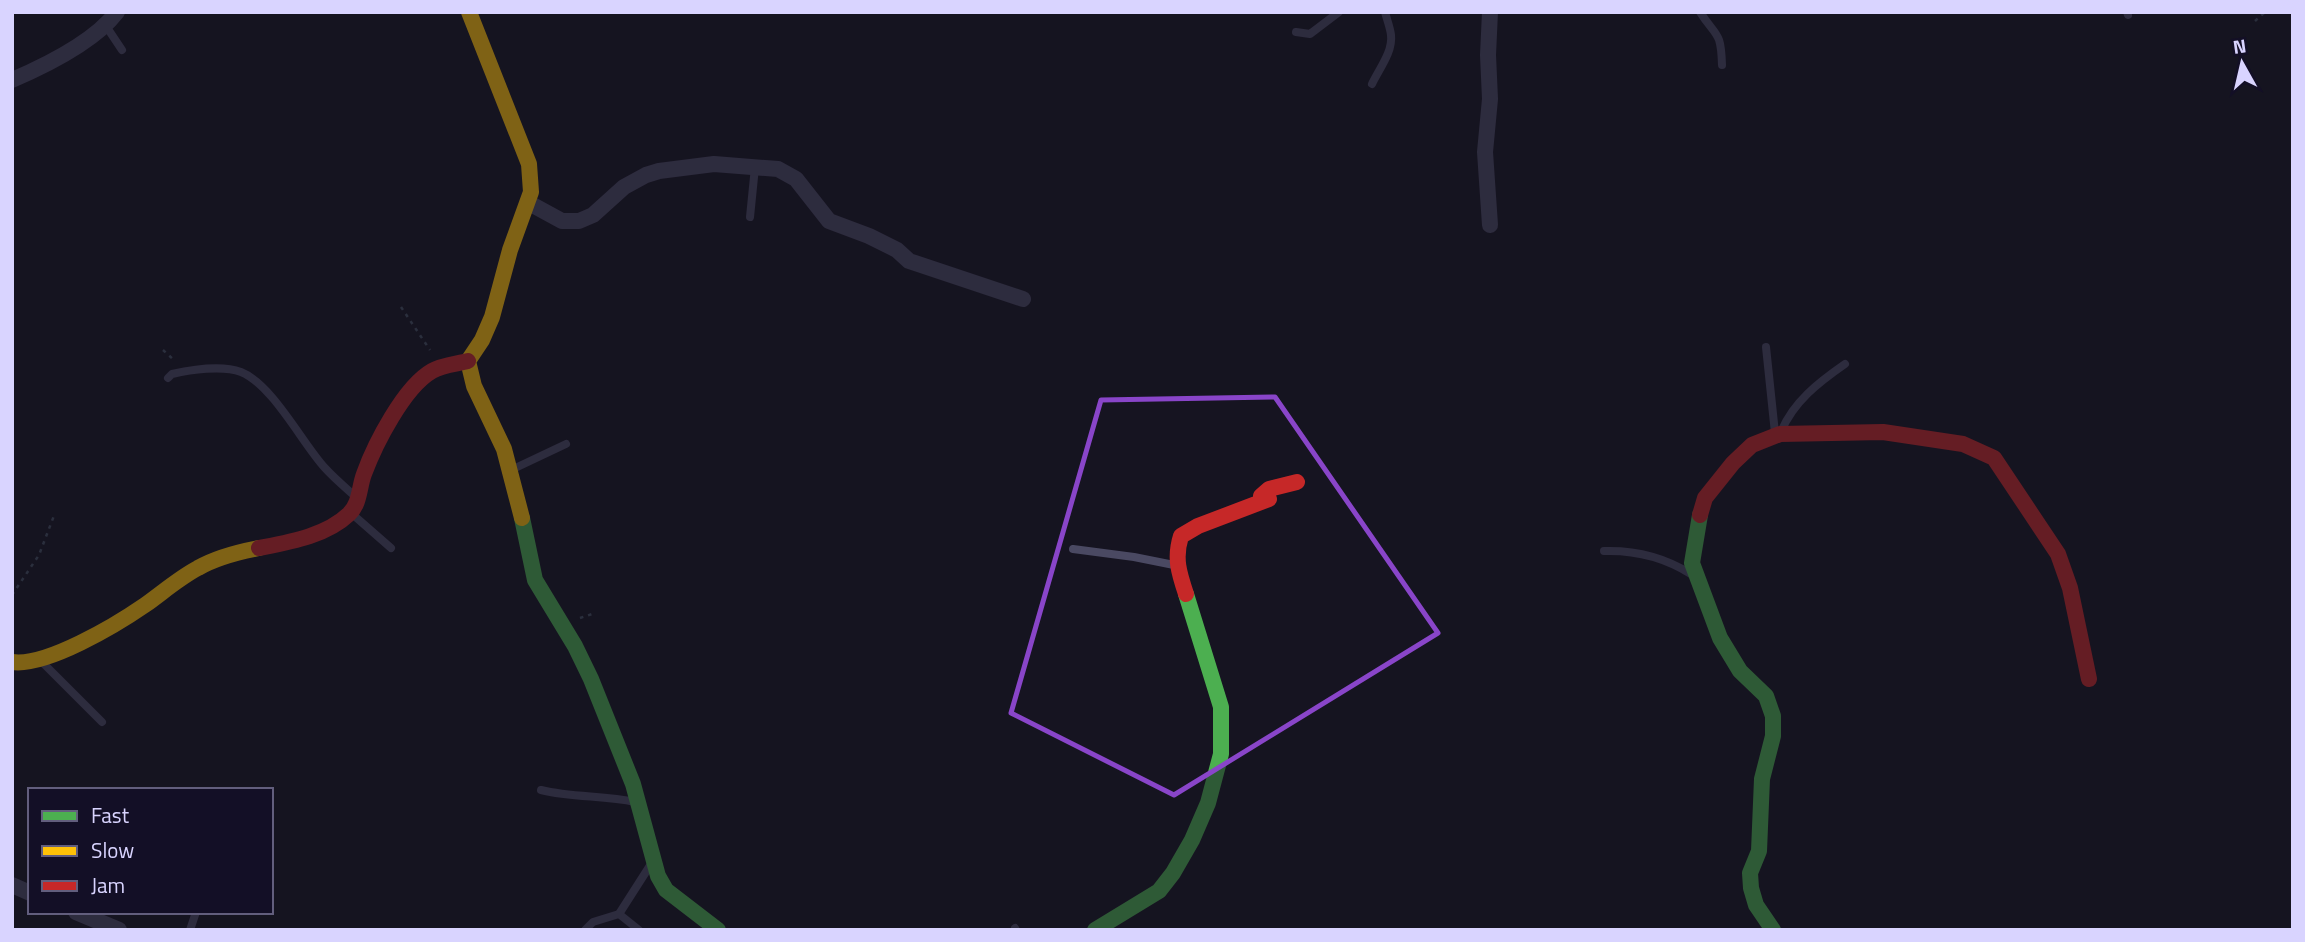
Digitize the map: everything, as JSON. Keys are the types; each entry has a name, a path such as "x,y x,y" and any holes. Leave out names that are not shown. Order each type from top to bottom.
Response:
{"street":[{"path":"12,80 90,39 106,26 117,12"},
{"path":"12,662 29,663 103,630 138,610 201,566 252,548 281,543 316,532 339,522 355,506 362,478 388,426 411,391 428,373 468,361 482,340 492,317 510,250 531,192 529,164 469,12"},
{"path":"1490,12 1490,99 1485,152 1490,225"},
{"path":"529,203 562,221 579,221 593,215 624,187 659,171 714,164 778,169 796,179 829,221 869,236 897,250 909,261 1023,299"},
{"path":"468,361 474,386 511,470 535,580 575,646 591,679 633,784 653,861 666,890 718,930"},
{"path":"1773,930 1756,905 1749,873 1759,850 1762,779 1773,736 1773,716 1766,696 1740,671 1720,638 1692,563 1698,520 1705,498 1732,463 1752,444 1778,435 1883,432 1963,444 1994,458 2058,554 2070,588 2088,679"},
{"path":"1095,930 1159,891 1173,873 1192,840 1208,803 1221,754 1221,707 1177,566 1177,549 1181,536 1198,526 1269,499 1261,496 1269,489 1297,482"},
{"path":"12,885 28,892"},
{"path":"81,914 119,930"}],"lane":[{"path":"1296,32 1310,34 1339,12"},
{"path":"1372,84 1388,55 1391,43 1385,12"},
{"path":"1700,12 1718,33 1722,65"},
{"path":"106,26 122,50"},
{"path":"750,217 755,167"},
{"path":"1766,347 1778,435"},
{"path":"1778,435 1802,399 1845,363"},
{"path":"168,378 172,374 204,369 240,372 247,376 281,408 325,468 391,548"},
{"path":"511,470 566,444"},
{"path":"1073,549 1177,566"},
{"path":"1604,551 1638,552 1674,563 1696,577"},
{"path":"39,659 102,722"},
{"path":"541,790 582,798 622,799 638,803"},
{"path":"585,930 593,922 619,914 653,861"},
{"path":"619,914 639,930"}],"path":[{"path":"2255,21 2265,12"},
{"path":"401,307 442,367"},
{"path":"12,595 39,555 55,513"}],"highlighted area":[{"path":"1275,397 1438,633 1174,795 1011,713 1101,400"}],"traffic: fast":[{"path":"1700,515 1692,563 1720,638 1740,671 1766,696 1773,716 1773,736 1762,779 1759,851 1750,873 1756,905 1773,930"},
{"path":"522,518 535,580 575,646 591,679 633,784 658,876 666,890 718,930"},
{"path":"1095,930 1159,891 1192,840 1208,803 1221,754 1221,707 1186,594"}],"traffic: slow":[{"path":"469,12 529,164 531,192 510,250 492,317 482,340 468,361 474,386 504,449 522,518"},
{"path":"12,662 43,658 80,643 145,605 205,564 259,548"}],"traffic: jam":[{"path":"259,548 319,533 349,514 357,500 375,448 411,390 432,371 468,361"},
{"path":"1700,515 1705,498 1733,463 1752,445 1780,434 1883,432 1963,444 1994,458 2058,554 2070,588 2089,679"},
{"path":"1186,594 1178,565 1181,536 1198,526 1269,499 1261,496 1269,489 1297,482"}]}
